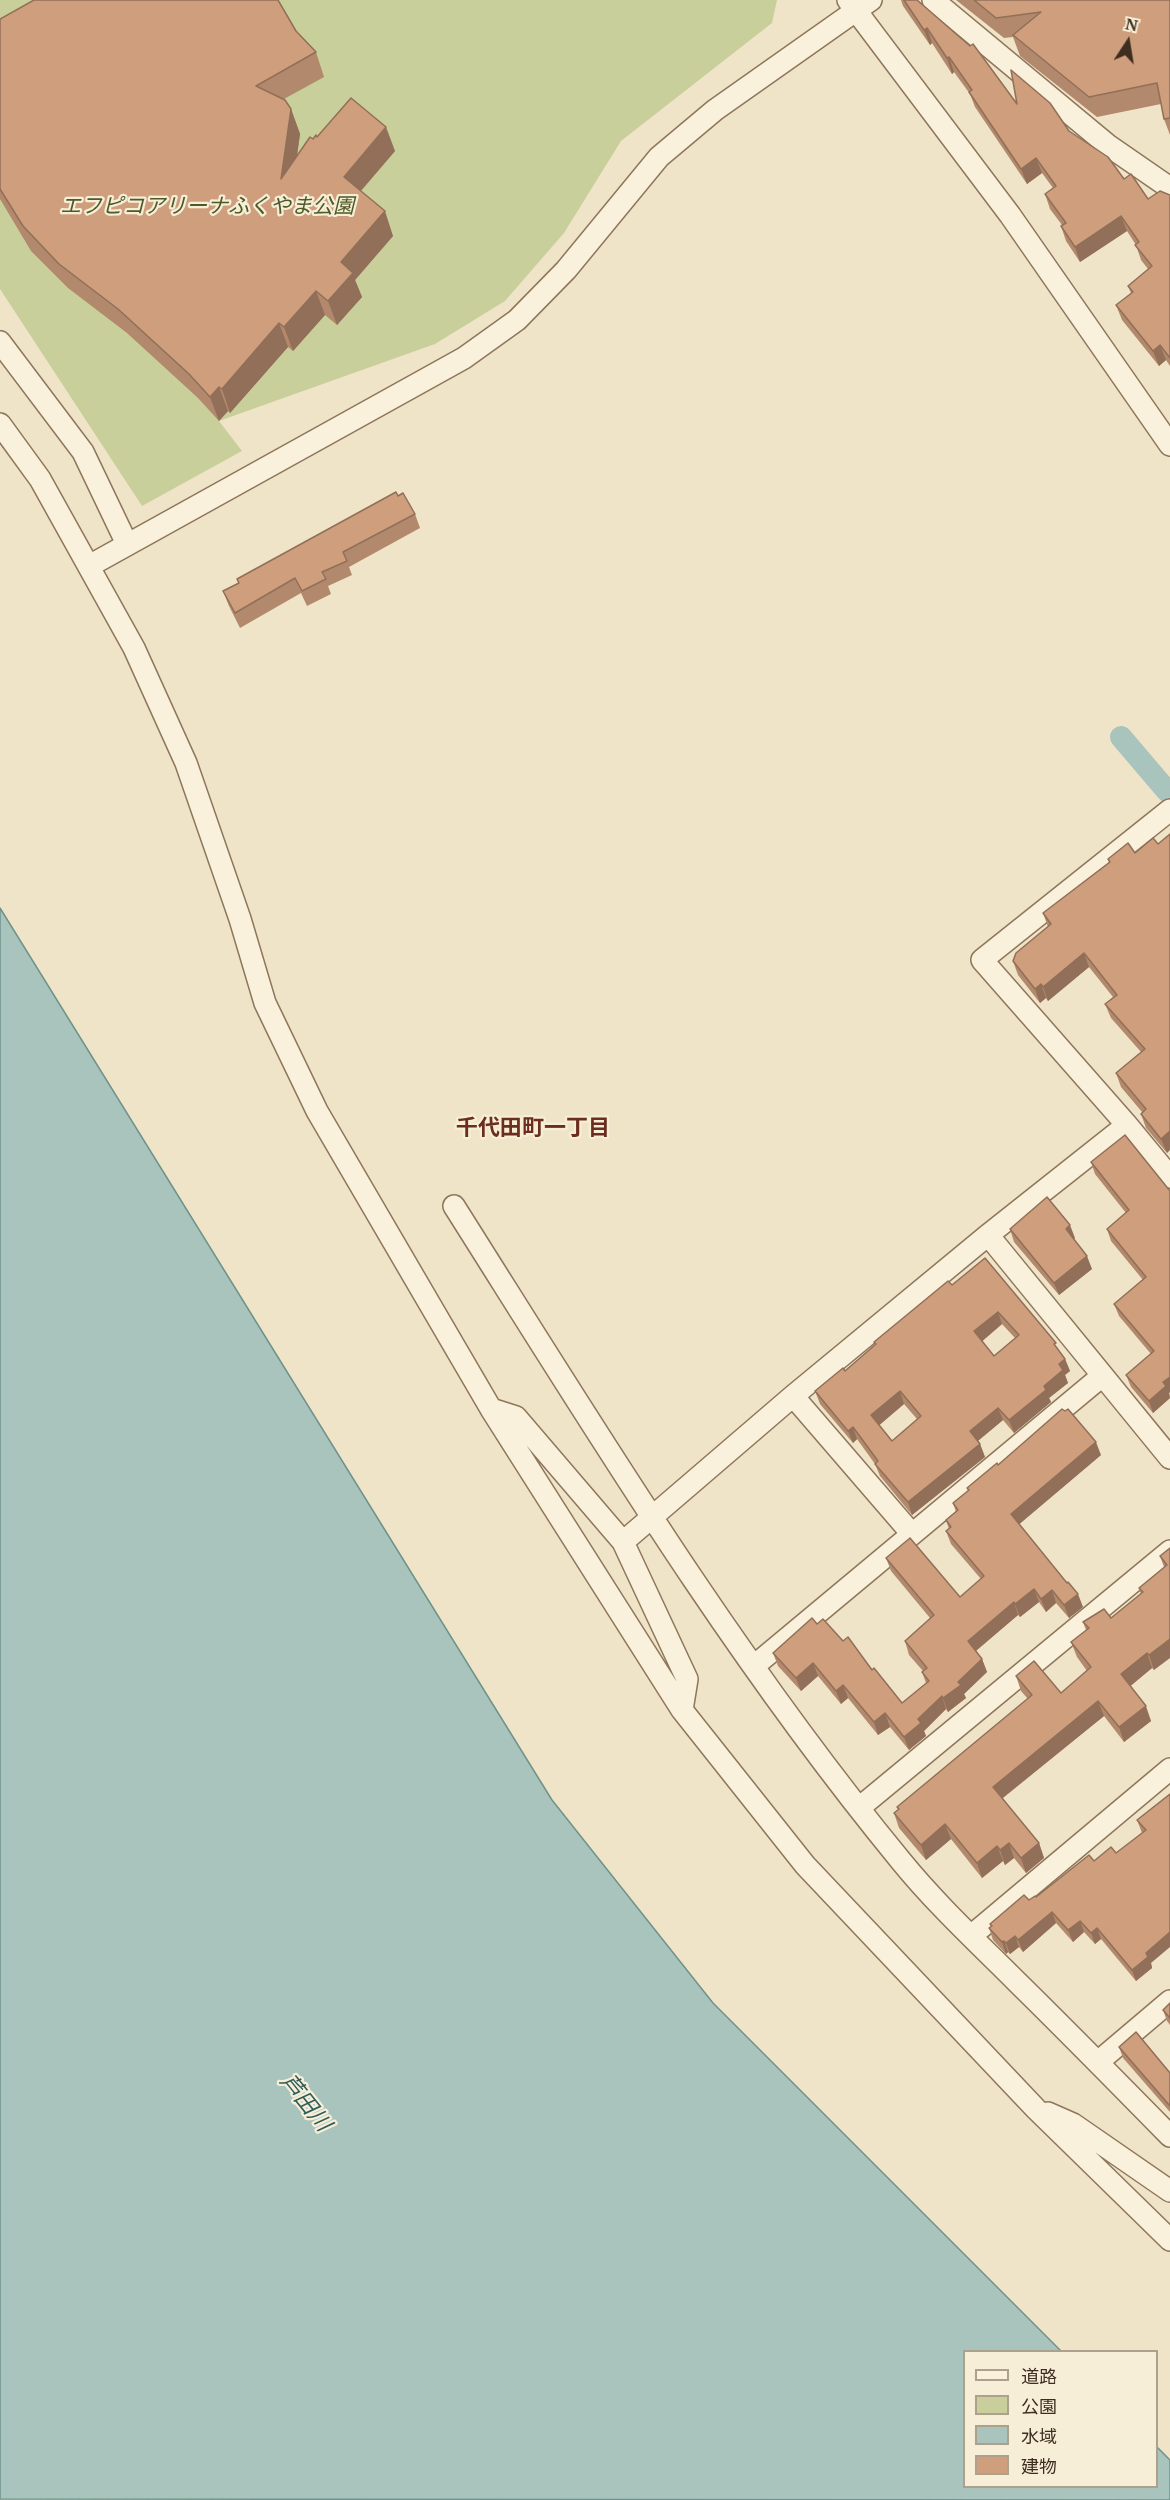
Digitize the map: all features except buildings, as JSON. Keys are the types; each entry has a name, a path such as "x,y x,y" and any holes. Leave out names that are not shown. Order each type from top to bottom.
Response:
{"street":[{"path":"933,0 1109,146 1170,188"},
{"path":"89,566 464,358 517,320 566,270 659,158 714,110 858,3 1167,430"},
{"path":"0,342 83,452 127,544"},
{"path":"0,424 40,479 134,648 186,763 240,919 265,1003 317,1111 491,1409 682,1710 805,1865 1036,2109 1170,2240"},
{"path":"1170,810 982,960 1170,1177"},
{"path":"623,1542 793,1395 988,1235 1127,1125"},
{"path":"454,1206 652,1519 754,1666 859,1808 903,1864 971,1936 1170,2136"},
{"path":"988,1235 1170,1458"},
{"path":"754,1666 1102,1376"},
{"path":"793,1395 912,1534"},
{"path":"491,1409 516,1417 623,1542 687,1679 682,1710"},
{"path":"859,1808 1170,1551"},
{"path":"971,1936 1170,1769"},
{"path":"1098,2062 1170,2001"},
{"path":"1036,2109 1073,2124 1170,2191"}],"green space":[{"name":"エフピコアリーナふくやま公園","path":"0,0 777,0 772,23 621,141 564,233 505,301 435,344 219,421 242,451 142,506 0,289"}],"water":[{"name":"芦田川","path":"0,908 552,1800 713,2003 1060,2350 963,2350 963,2488 1158,2488 1158,2448 1170,2460 1170,2500 0,2499"}],"waterway":[{"path":"1121,737 1167,791"}],"district":[{"name":"千代田町一丁目","path":"533,1129"}]}
